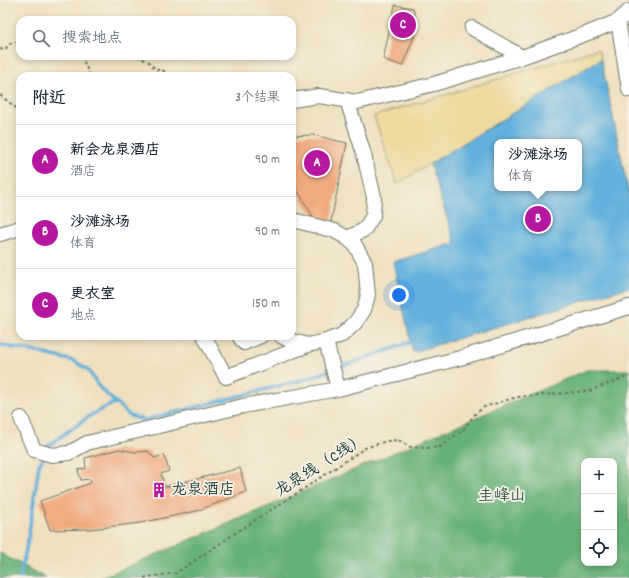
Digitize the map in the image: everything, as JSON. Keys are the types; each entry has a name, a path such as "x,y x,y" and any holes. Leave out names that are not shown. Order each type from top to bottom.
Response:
{"street":[{"path":"296,99 319,96 357,102 434,84 522,57 591,32 618,21 629,11"},
{"path":"618,21 629,90"},
{"path":"472,28 522,57"},
{"path":"347,238 364,230 374,216 374,197 363,151 348,100"},
{"path":"206,340 226,377 308,345 326,341 342,335 355,323 364,310 368,295 365,263 355,245 335,231 296,222"},
{"path":"0,234 16,229"},
{"path":"21,418 34,450 52,455 69,453 87,443 140,430 243,406 338,389 460,358 629,308"},
{"path":"242,340 244,343 251,340"},
{"path":"289,340 308,345"},
{"path":"326,341 338,389"}],"path":[{"path":"0,49 4,50 11,43 16,42"},
{"path":"83,60 88,72"},
{"path":"145,60 155,69 164,72"},
{"path":"0,95 16,108"},
{"name":"龙泉线（C线）","path":"144,578 176,573 365,448 386,441 398,440 410,447 427,448 440,446 463,430 475,414 484,407 517,397 589,391 629,376"}],"green space":[{"name":"圭峰山","path":"587,370 629,370 629,578 101,578"},
{"path":"0,553 46,578 0,578"}],"sand":[{"path":"598,49 601,59 397,184 374,116"}],"water":[{"path":"601,59 629,195 629,287 413,352 393,262 455,243 430,164"}],"building":[{"path":"395,5 413,8 415,14 414,37 402,66 383,59"},
{"path":"313,135 347,143 330,226 317,223 296,189 296,136"},
{"name":"龙泉酒店","path":"119,449 135,452 148,451 154,458 164,455 169,471 161,474 165,487 240,468 246,492 197,511 140,523 91,529 50,530 40,501 91,483 90,479 81,480 78,470 86,468 85,458"}],"waterway":[{"path":"337,368 414,341"},
{"path":"0,345 74,361 88,370 100,388 130,416 145,420 306,379 331,370"},
{"path":"46,450 49,445 91,415 116,402"},
{"path":"20,578 28,539 39,465 44,456"}],"place":[{"name":"更衣室","path":"403,25"},
{"name":"新会龙泉酒店","path":"317,163"},
{"name":"沙滩泳场","path":"538,219"},
{"name":"龙泉酒店","path":"159,490"}]}
